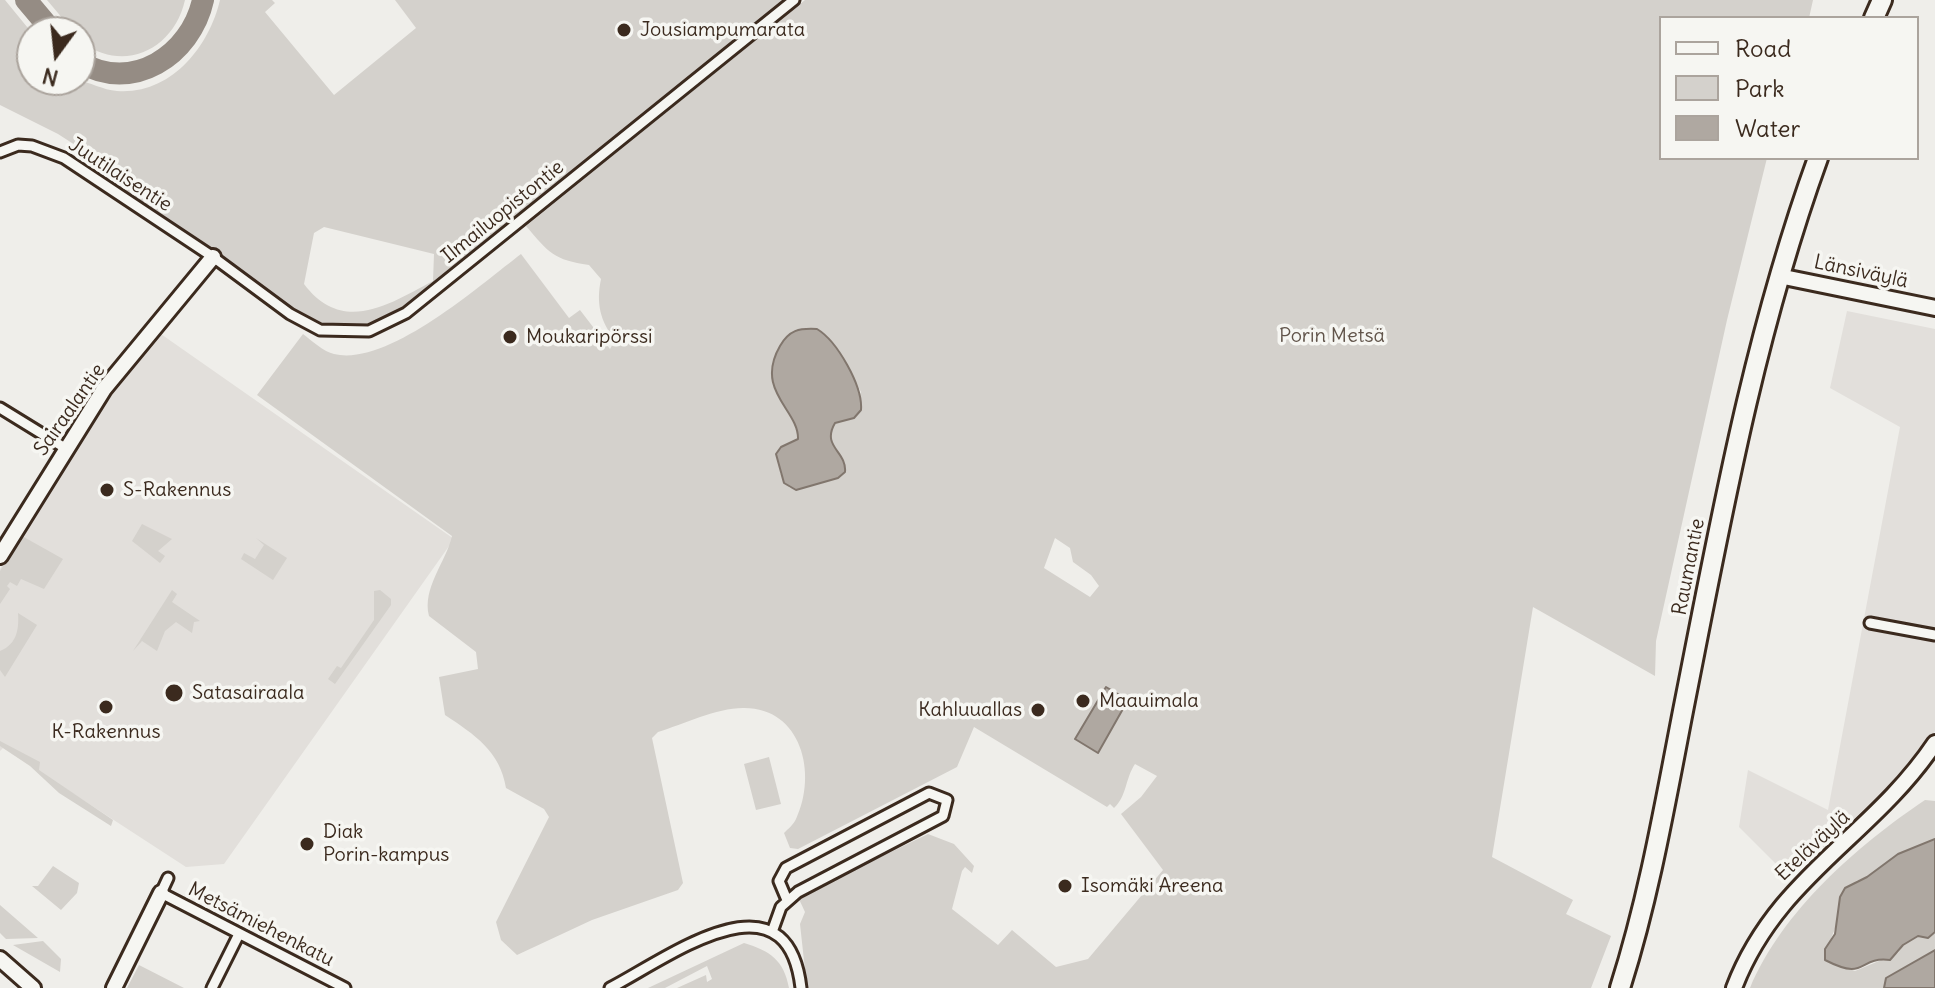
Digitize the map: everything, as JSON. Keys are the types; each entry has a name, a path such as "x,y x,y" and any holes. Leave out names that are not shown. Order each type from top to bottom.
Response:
{"highway":[{"name":"Raumantie","path":"1620,988 1651,876 1733,456 1779,276 1817,160"}],"main road":[{"name":"Sairaalantie","path":"0,556 104,389 213,257"},
{"name":"Länsiväylä","path":"1779,276 1935,308"},
{"name":"Eteläväylä","path":"1734,988 1756,938 1771,917 1804,878 1904,786 1935,743"},
{"path":"114,988 161,893"},
{"path":"0,959 33,988"}],"street":[{"name":"Ilmailuopistontie","path":"213,257 290,314 320,330 353,332 387,325 508,233 794,0"},
{"name":"Juutilaisentie","path":"0,152 18,145 51,151 213,257"},
{"path":"0,408 65,448"},
{"path":"1870,623 1935,635"},
{"path":"772,932 787,900 943,816 947,800 929,793 786,868 779,881 787,900"},
{"path":"161,893 168,878"},
{"name":"Metsämiehenkatu","path":"161,893 322,983 345,988"},
{"path":"610,988 735,926 750,925 772,932 788,944 801,988"},
{"path":"212,988 239,934"}],"shaded area":[{"path":"1847,311 1935,329 1935,731 1913,764 1790,878 1739,827 1748,770 1828,810 1900,427 1830,388"},
{"path":"158,332 454,539 224,864 186,867 3,748 0,751 0,569 109,387"}],"green space":[{"path":"0,0 5,0 18,16 16,96 96,96 96,85 117,91 136,90 154,85 185,65 207,35 220,0 272,0 275,3 265,12 334,95 416,28 395,0 794,0 404,314 369,331 320,330 110,189 117,172 58,134 0,105","holes":["324,227 434,254 433,281 384,305 351,312 335,309 319,300 304,284 314,233"]},
{"path":"47,0 185,0 170,32 146,51 131,55 115,56 96,50 96,16 60,16"},
{"name":"Porin Metsä","path":"805,0 1813,0 1809,16 1659,16 1659,160 1767,160 1727,320 1656,641 1655,676 1533,607 1492,857 1573,900 1566,914 1611,936 1591,988 807,988 800,924 805,912 798,897 928,834 954,844 974,866 972,873 965,867 962,871 952,909 998,945 1012,930 1056,967 1088,959 1163,870 1121,814 1141,797 1157,776 1135,764 1118,803 1114,808 1110,804 1107,807 974,727 957,767 798,849 790,848 784,833 796,819 805,782 800,746 779,718 763,711 743,708 700,717 658,732 652,738 683,883 678,890 592,920 517,955 501,940 496,922 549,817 544,809 506,788 492,754 476,737 445,715 439,677 478,669 476,652 429,616 429,595 452,536 257,395 303,334 334,354 356,355 380,348 406,336 458,303 521,254 569,318 580,310 610,349 615,340 600,311 601,279 589,265 560,258 526,226","holes":["825,334 839,350 861,392 854,418 835,423 831,433 833,446 843,458 790,488 780,473 781,447 799,439 794,422","1055,538 1070,548 1073,562 1091,575 1099,586 1090,597 1044,568"]},
{"path":"142,524 172,539 158,551 165,556 160,563 132,541"},
{"path":"22,536 63,559 44,589 21,579 17,586 10,582 7,586 10,589 0,604 0,571"},
{"path":"256,538 287,558 273,580 241,559 244,553 255,559 264,545"},
{"path":"172,590 177,594 172,602 200,621 194,622 192,633 176,622 165,631 157,651 142,641 133,651"},
{"path":"380,590 391,599 391,605 335,684 328,679 337,666 341,668 374,620 374,591"},
{"path":"18,613 37,625 5,677 0,670 0,651 14,640"},
{"path":"0,741 40,762 39,770 113,820 111,826 59,793 30,766 0,746"},
{"path":"769,757 781,804 756,810 744,764"},
{"path":"1925,800 1935,801 1935,839 1898,854 1867,877 1856,881 1833,933 1825,960 1855,971 1898,953 1903,945 1918,936 1928,938 1935,932 1935,950 1887,978 1884,988 1750,988 1781,932 1824,882 1874,838"},
{"path":"53,866 79,883 77,893 61,910 32,886 38,886"},
{"path":"0,905 38,938 6,939 0,933"},
{"path":"43,941 61,959 60,972 13,945"},
{"path":"744,943 774,958 784,970 789,988 677,988 706,975 707,982 712,979 707,966 665,988 648,988"},
{"path":"139,965 184,988 127,988"}],"water":[{"path":"817,329 833,343 847,365 858,389 861,410 854,418 835,423 831,431 845,472 838,478 796,490 784,483 776,454 781,447 798,439 792,419 775,388 773,362 783,341 791,333"},
{"path":"1106,687 1128,700 1098,753 1075,739"},
{"path":"1935,839 1935,932 1928,938 1918,936 1903,945 1890,960 1872,961 1856,969 1825,960 1825,949 1835,934 1840,897 1845,888 1867,877 1898,854"},
{"path":"1935,950 1935,988 1884,988 1886,978"}],"taxiway":[{"path":"26,0 40,16"},
{"path":"96,69 119,74 156,64 173,52 186,37 203,0"}],"place":[{"name":"Jousiampumarata","path":"624,30"},
{"name":"Moukaripörssi","path":"510,337"},
{"name":"S-Rakennus","path":"107,490"},
{"name":"Satasairaala","path":"174,693"},
{"name":"Maauimala","path":"1083,701"},
{"name":"K-Rakennus","path":"106,707"},
{"name":"Kahluuallas","path":"1038,710"},
{"name":"Diak Porin-kampus","path":"307,844"},
{"name":"Isomäki Areena","path":"1065,886"}]}
